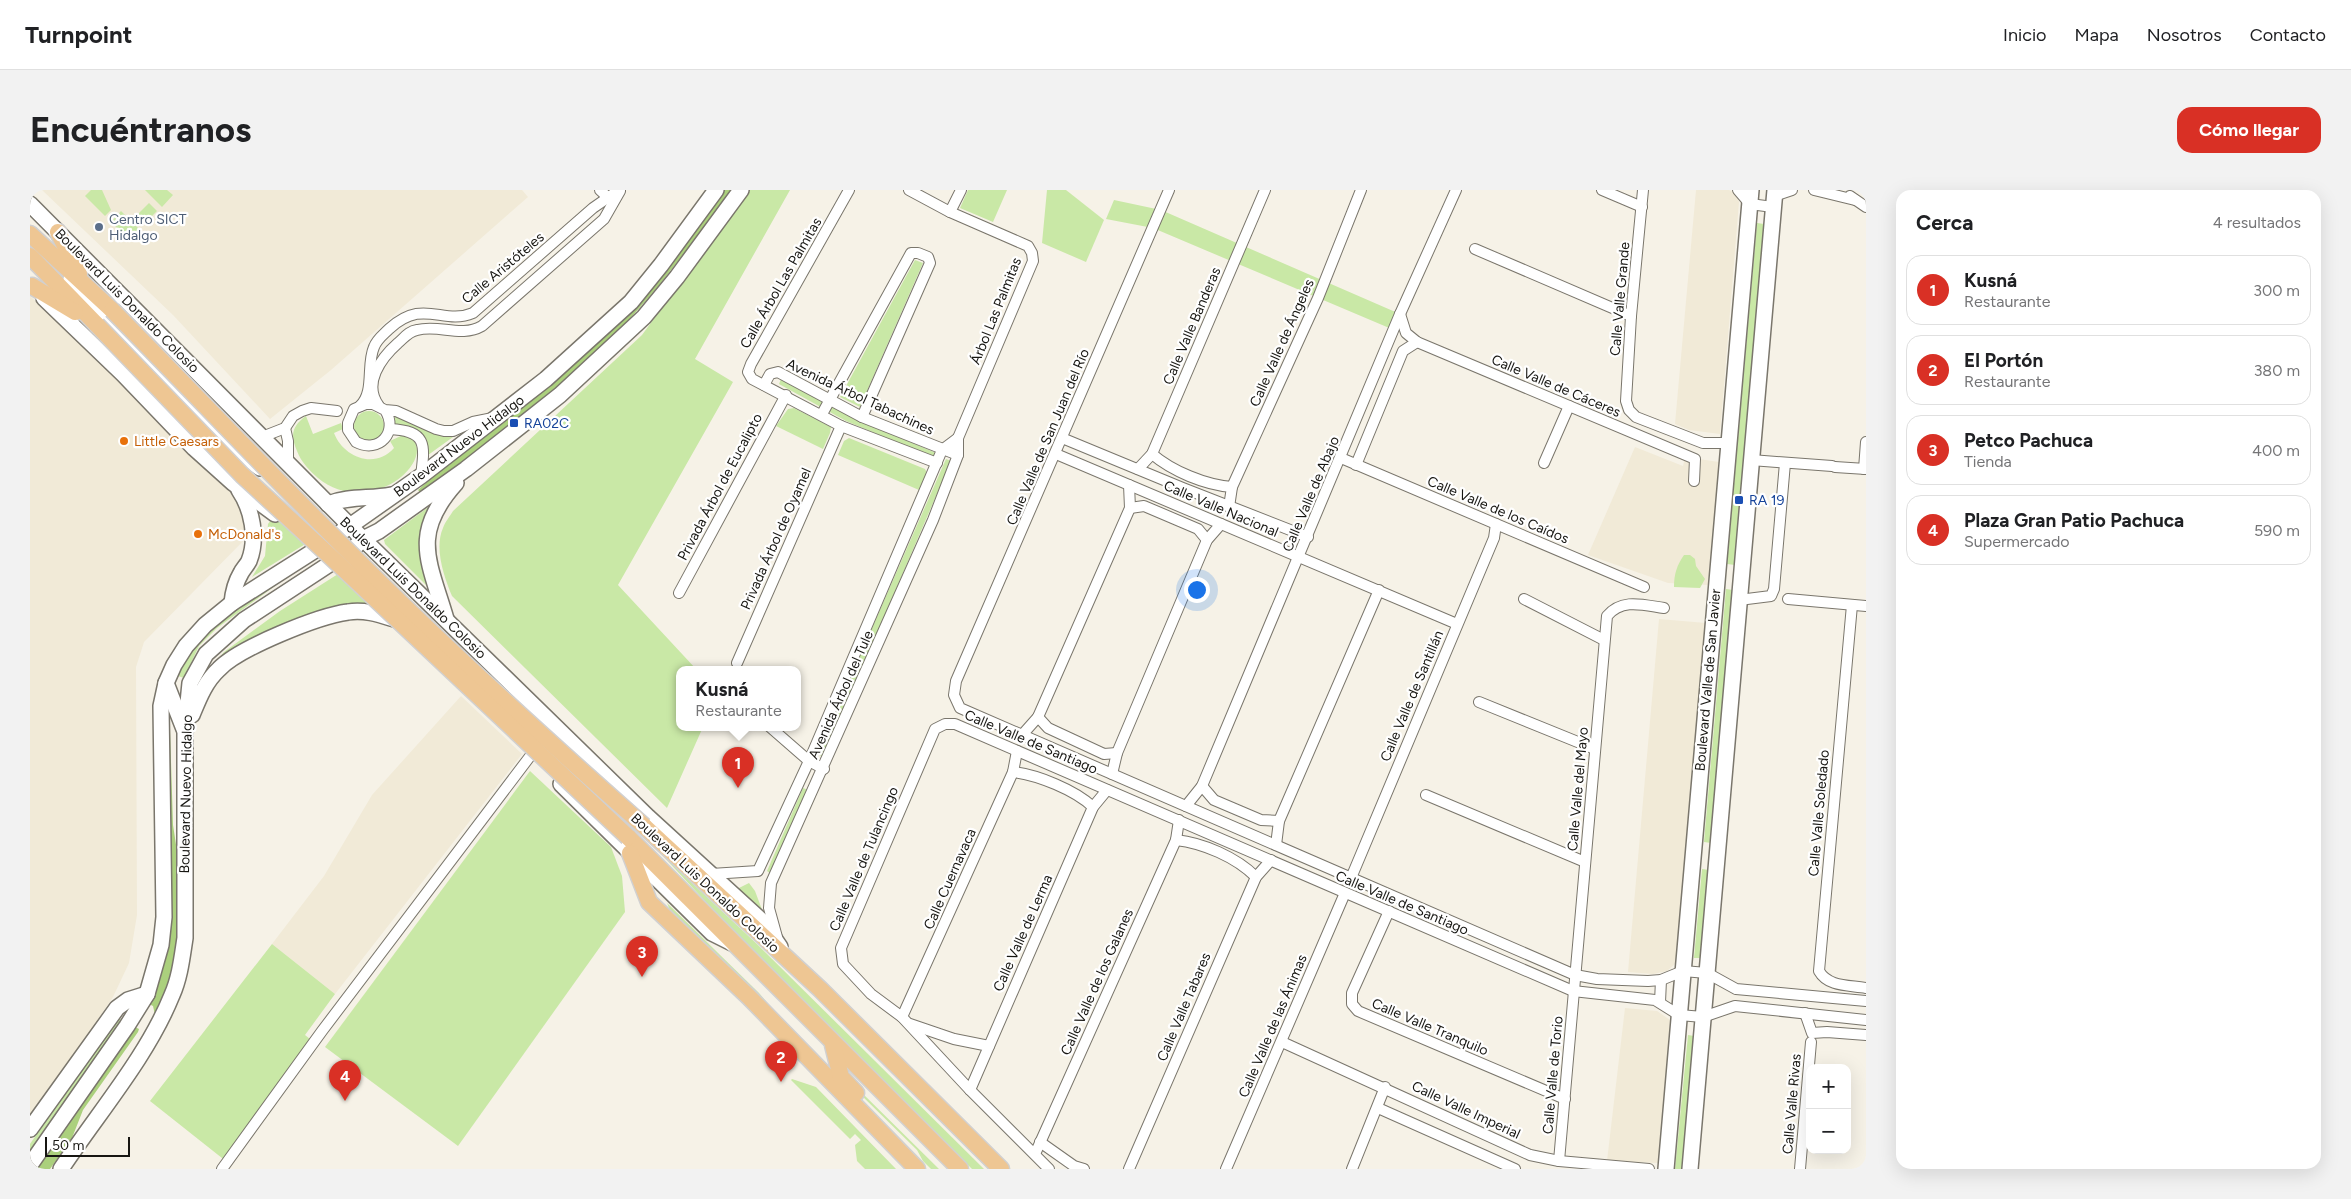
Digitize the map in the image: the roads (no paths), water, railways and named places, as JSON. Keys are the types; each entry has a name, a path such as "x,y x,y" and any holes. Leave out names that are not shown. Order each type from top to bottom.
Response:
{"main road":[{"name":"Boulevard Nuevo Hidalgo","path":"30,1165 133,1016 146,994 155,972 161,946 164,917 161,706 166,683 186,646 205,625 232,603 320,547 422,476 546,379 631,302 661,265 716,190"},
{"name":"Boulevard Nuevo Hidalgo","path":"61,1169 151,1037 172,994 180,969 184,938 185,733 190,684 206,654 244,620 379,531 466,469 560,395 644,316 677,278 741,190"},
{"name":"Boulevard Valle de San Javier","path":"1666,1169 1750,197"},
{"name":"Boulevard Valle de San Javier","path":"1690,1169 1774,198"},
{"name":"Boulevard Luis Donaldo Colosio","path":"30,204 328,504 345,530 358,544 434,608 648,817 763,922 780,948 798,969"},
{"path":"58,232 84,285"},
{"name":"Boulevard Luis Donaldo Colosio","path":"30,234 112,310 403,605 555,748 644,826 798,969 1001,1169"},
{"path":"48,251 91,304 237,452 345,530"},
{"name":"Boulevard Luis Donaldo Colosio","path":"30,256 242,475 332,558 629,845"},
{"path":"31,285 97,325"},
{"name":"Boulevard Luis Donaldo Colosio","path":"31,285 194,448 234,483 320,547 410,632 531,754 737,946 960,1169"},
{"path":"446,620 427,555 427,531 436,508 466,469"},
{"path":"232,603 234,585 249,562 253,533 251,516 245,499 234,483"},
{"path":"328,504 343,498 372,498 395,495"},
{"path":"358,544 399,593 411,600 418,600 434,608"},
{"path":"410,632 401,612 411,600"},
{"path":"185,733 206,684 234,656 305,625 348,612 368,612 397,620"},
{"path":"166,683 185,733"},
{"path":"629,845 649,902 749,998 919,1169"},
{"path":"1694,847 1717,849"},
{"path":"1692,864 1716,866"},
{"path":"30,1129 113,1013 128,1000 146,994"},
{"path":"113,1013 121,1012 133,1016 148,1027 151,1037"},
{"path":"834,1045 841,1077 919,1157 919,1169"}],"street":[{"path":"600,190 611,200"},
{"name":"Calle Aristóteles","path":"382,408 374,397 375,370 385,354 409,334 423,329 466,332 482,326 604,219 611,200 620,190"},
{"name":"Calle Árbol Las Palmitas","path":"764,385 752,379 748,372 751,364 850,190"},
{"path":"909,190 950,212 961,190"},
{"name":"Calle Valle de San Juan del Río","path":"954,695 956,681 1169,190"},
{"name":"Calle Valle Banderas","path":"1138,469 1152,454 1265,190"},
{"name":"Calle Valle de Ángeles","path":"1229,507 1232,487 1318,298 1361,190"},
{"name":"Calle Valle de Abajo","path":"1186,806 1202,786 1400,314 1456,190"},
{"path":"1602,190 1642,207"},
{"name":"Calle Valle Grande","path":"1628,410 1626,401 1631,316 1643,190"},
{"path":"1738,190 1750,197 1774,198 1792,190"},
{"path":"1814,190 1855,200"},
{"path":"1842,190 1866,207"},
{"name":"Calle Aristóteles","path":"357,408 367,397 370,361 374,346 377,340 397,321 416,313 464,316 473,313 593,208 611,200"},
{"name":"Árbol Las Palmitas","path":"950,212 1028,246 1032,253 1033,261 958,438 958,455"},
{"path":"1475,249 1631,316"},
{"path":"822,414 911,253 918,253 928,258 930,263 862,417"},
{"path":"1356,465 1403,351 1416,342 1406,333 1400,314"},
{"name":"Calle Valle de Cáceres","path":"1416,342 1695,459 1694,481"},
{"name":"Avenida Árbol Tabachines","path":"937,463 841,426 822,414 764,385 770,374 778,372 862,417 958,455"},
{"name":"Privada Árbol de Eucalipto","path":"679,593 786,395"},
{"path":"262,437 284,428 293,416 311,408 348,412 366,404 396,411 444,431 452,431 473,422 498,418"},
{"path":"1544,463 1569,406"},
{"path":"348,430 348,423 357,408"},
{"path":"337,411 342,416 356,442 370,446 384,440 390,429 390,422 382,408"},
{"name":"Calle Valle de Cáceres","path":"1628,410 1636,417 1703,443 1729,443"},
{"name":"Privada Árbol de Oyamel","path":"737,663 841,426"},
{"path":"284,428 288,441 288,464"},
{"path":"390,429 411,431 420,439 424,455 422,476"},
{"path":"886,443 892,429"},
{"path":"942,450 958,438"},
{"name":"Calle Valle Nacional","path":"1062,438 1229,507 1308,537"},
{"path":"1751,460 1865,469 1866,442"},
{"name":"Avenida Árbol del Tule","path":"758,871 809,760 942,450"},
{"name":"Calle Valle Nacional","path":"1056,454 1457,624"},
{"path":"1152,454 1162,462 1216,486 1232,487"},
{"name":"Avenida Árbol del Tule","path":"780,948 769,908 772,883 933,520 958,455"},
{"name":"Calle Valle de los Caídos","path":"1341,458 1644,587"},
{"path":"1739,600 1771,596 1774,589 1784,463"},
{"path":"1022,735 1038,717 1130,508 1129,485"},
{"path":"1176,504 1183,488"},
{"path":"1130,508 1144,506 1198,529 1207,540"},
{"path":"1112,774 1116,753 1207,540 1221,524"},
{"name":"Calle Valle de Santillán","path":"1351,878 1494,538 1496,524"},
{"path":"1276,845 1279,821 1378,590"},
{"path":"1524,599 1604,640"},
{"path":"1788,599 1866,606"},
{"name":"Calle Valle del Mayo","path":"1573,991 1607,616 1614,608 1626,604 1664,608"},
{"name":"Calle Valle Soledado","path":"1852,605 1819,971 1824,978 1831,982 1866,988"},
{"name":"Calle Valle de Santiago","path":"954,695 960,708 1575,975 1597,979 1661,980 1683,971 1707,973 1736,990 1866,1001"},
{"path":"1479,702 1595,749"},
{"path":"1038,717 1048,728 1104,754 1116,753"},
{"name":"Calle Valle de Santiago","path":"945,724 955,724 1573,991 1660,1002 1679,1015 1703,1017 1735,1006 1866,1020"},
{"name":"Calle Valle de Tulancingo","path":"945,724 935,728 840,948 843,964 872,994 905,1020 970,1090 1049,1169"},
{"path":"775,731 809,760 824,769"},
{"name":"Calle Cuernavaca","path":"905,1020 1013,772 1017,751"},
{"path":"222,1169 322,1031 531,754"},
{"path":"1061,771 1068,755"},
{"path":"1013,772 1028,774 1083,797 1093,808"},
{"path":"801,778 815,788"},
{"path":"1202,786 1214,800 1260,820 1279,821"},
{"name":"Calle Valle de Lerma","path":"970,1090 1093,808 1107,790"},
{"path":"1426,795 1585,862"},
{"name":"Calle Valle de los Galanes","path":"1035,1154 1176,840 1179,820"},
{"path":"1224,839 1229,826"},
{"path":"1176,840 1194,842 1245,866 1256,877"},
{"name":"Calle Valle Tabares","path":"1129,1169 1256,877 1271,860"},
{"path":"711,874 758,871 772,883"},
{"name":"Calle Valle de las Ánimas","path":"1226,1169 1345,893"},
{"name":"Calle Valle Tranquilo","path":"1389,912 1352,993 1352,1004 1358,1011 1565,1099"},
{"path":"1660,1002 1661,980"},
{"path":"1735,1006 1736,990"},
{"name":"Calle Valle de Torio","path":"1560,1161 1573,991"},
{"name":"Calle Valle Rivas","path":"1800,1169 1812,1037 1805,1013"},
{"path":"905,1020 954,1039 989,1046"},
{"path":"1812,1037 1827,1032 1866,1035"},
{"name":"Calle Valle Imperial","path":"1282,1042 1530,1155 1560,1161 1649,1169"},
{"path":"1352,1169 1385,1088"},
{"path":"1378,1108 1515,1169"},
{"path":"1040,1142 1074,1166 1084,1169"}],"place":[{"name":"Centro SICT Hidalgo","path":"99,227"},
{"name":"RA02C","path":"514,423"},
{"name":"Little Caesars","path":"124,441"},
{"name":"RA 19","path":"1739,500"},
{"name":"McDonald's","path":"198,534"},
{"name":"Kusná","path":"738,788"},
{"name":"Petco Pachuca","path":"642,977"},
{"name":"El Portón","path":"781,1082"},
{"name":"Plaza Gran Patio Pachuca","path":"345,1101"}]}
